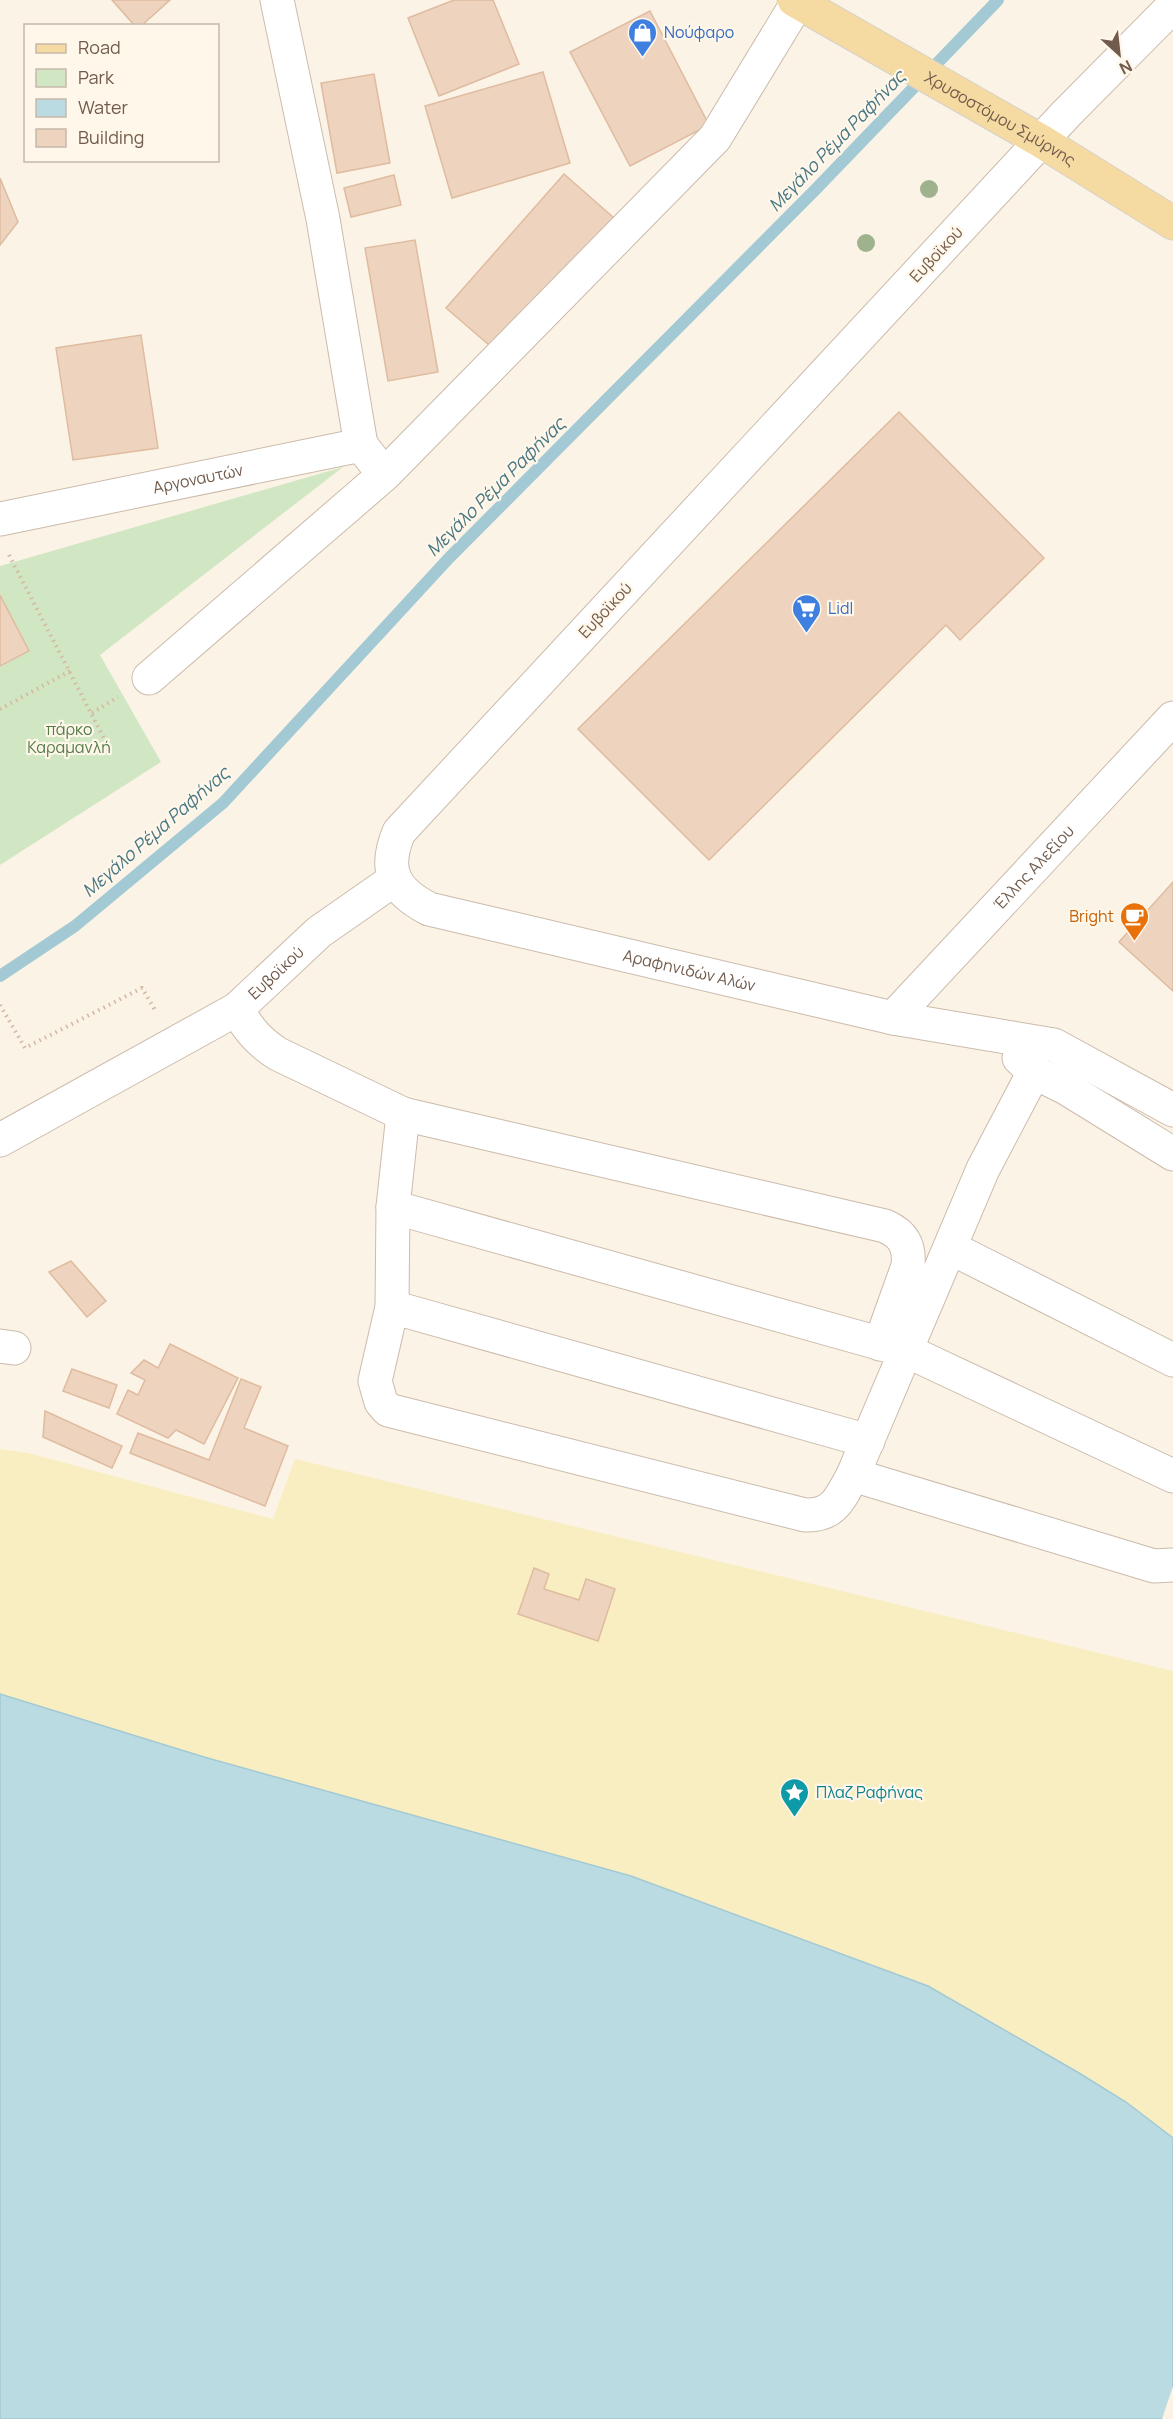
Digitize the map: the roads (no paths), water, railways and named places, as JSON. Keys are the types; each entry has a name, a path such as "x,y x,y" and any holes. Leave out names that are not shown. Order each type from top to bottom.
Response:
{"main road":[{"name":"Χρυσοστόμου Σμύρνης","path":"797,1 1041,141 1173,223"}],"street":[{"path":"277,0 323,219 361,445 385,474"},
{"path":"149,678 385,474 716,138 797,1"},
{"name":"Ευβοϊκού","path":"0,1140 237,1009 319,932 395,879 390,864 392,848 399,831 1041,141 1173,6"},
{"name":"Αργοναυτών","path":"3,534 361,445"},
{"name":"Έλλης Αλεξίου","path":"893,1018 1173,718"},
{"name":"Αραφηνιδών Αλών","path":"395,879 401,891 429,909 893,1018 1054,1044 1173,1110"},
{"path":"237,1009 261,1043 278,1054 403,1114 885,1226 897,1231 905,1241 908,1260 894,1347 868,1441 853,1475 833,1507 824,1513 805,1515 399,1415 381,1402 375,1381 392,1307 393,1207 403,1114"},
{"path":"997,1036 1034,1072 1066,1088 1173,1154"},
{"path":"894,1347 951,1248 983,1169 1034,1072"},
{"path":"393,1207 894,1347 1173,1476"},
{"path":"951,1248 1173,1360"},
{"path":"392,1307 868,1441"},
{"path":"853,1475 1154,1566 1173,1565"}],"water":[{"path":"0,1694 204,1757 631,1876 928,1986 1126,2102 1173,2138 1173,2419 0,2419"}],"waterway":[{"name":"Μεγάλο Ρέμα Ραφήνας","path":"0,976 75,926 223,803 449,558 815,190 998,0"}],"place":[{"name":"Νούφαρο","path":"643,58"},
{"name":"Lidl","path":"807,634"},
{"name":"Bright","path":"1135,942"},
{"name":"Πλαζ Ραφήνας","path":"795,1818"}],"park label":[{"name":"πάρκο Καραμανλή","path":"69,738"}]}
